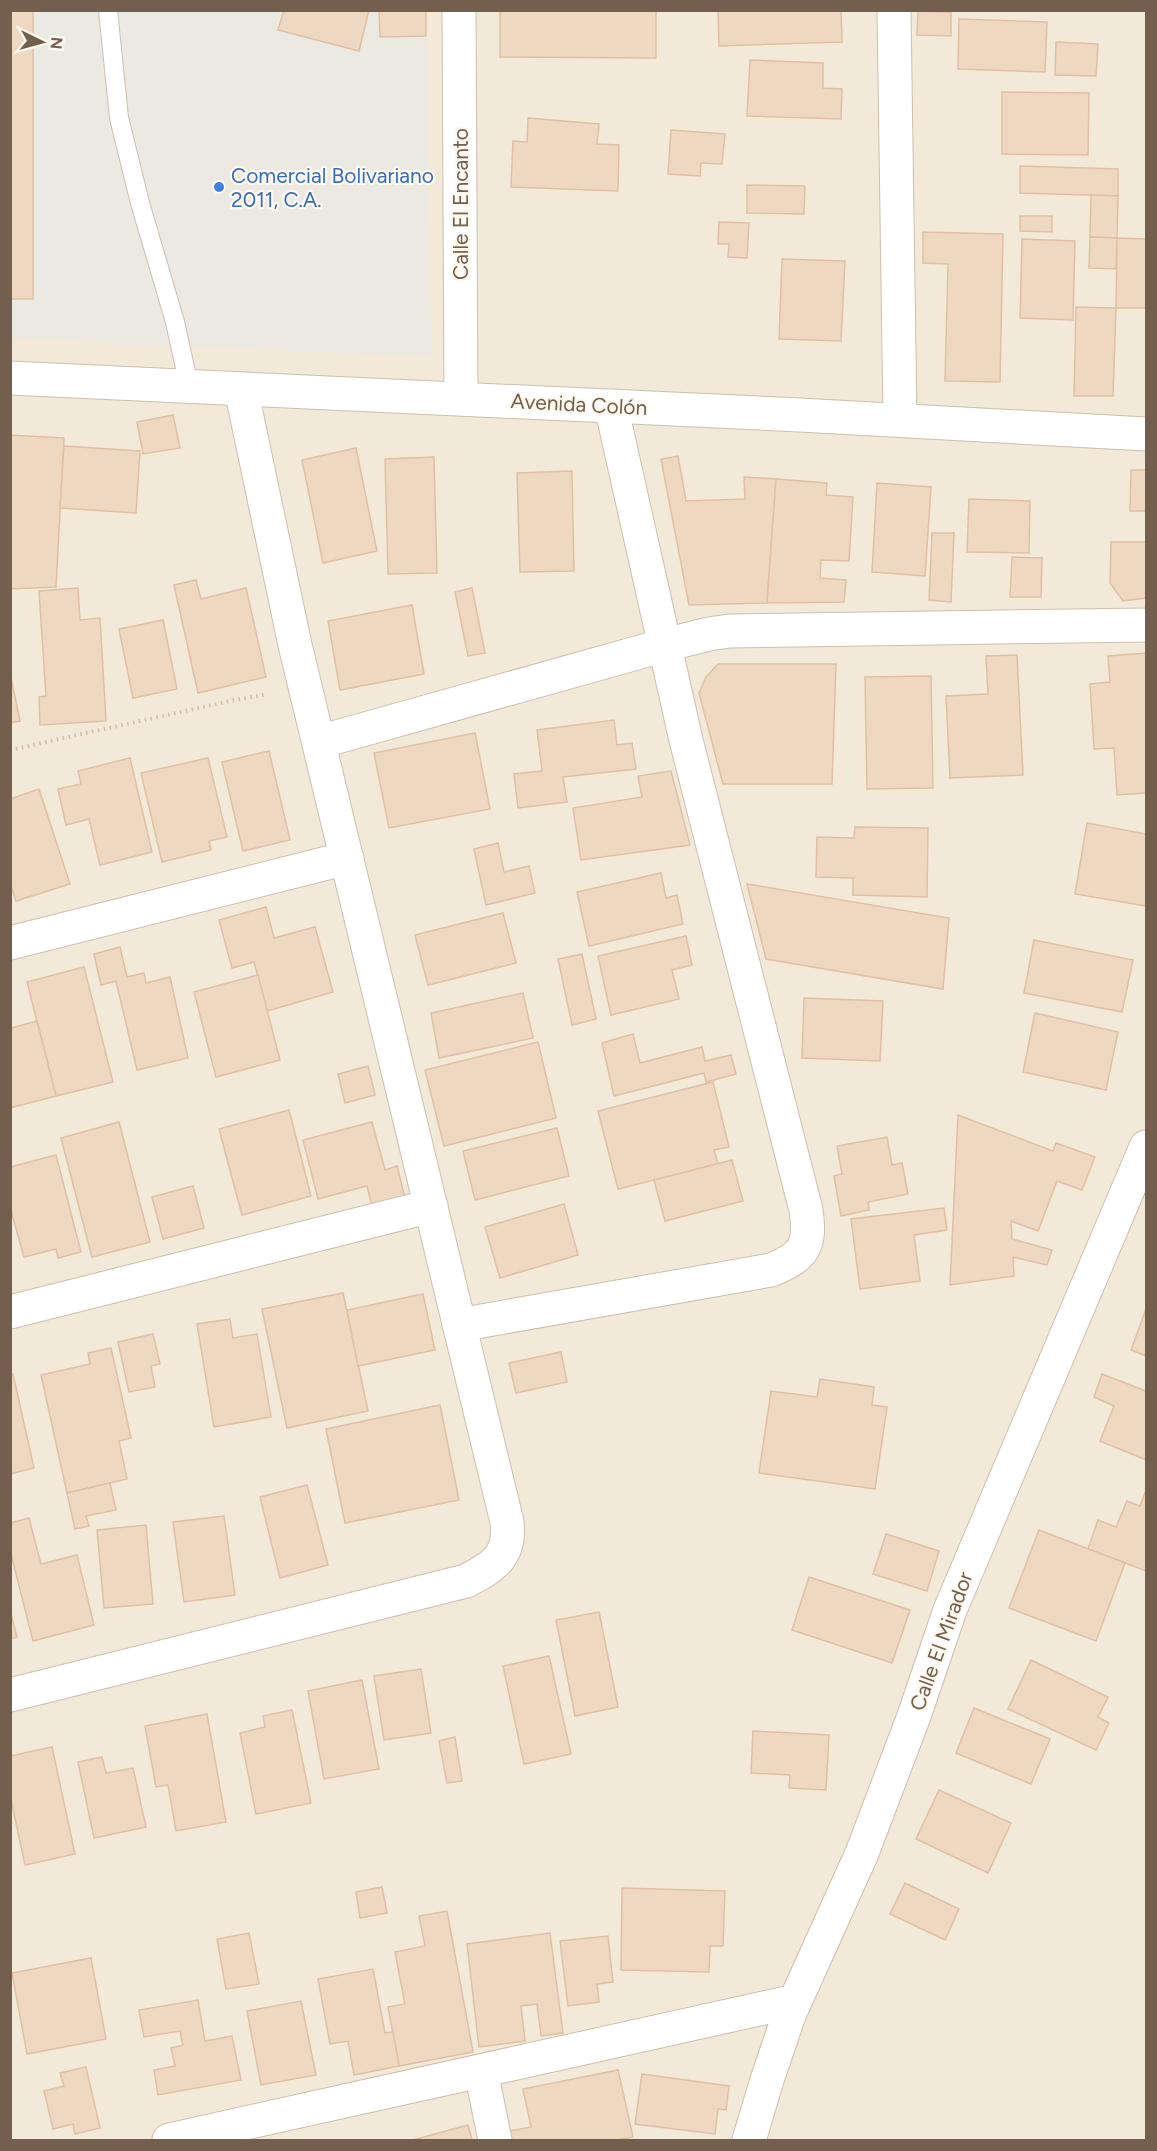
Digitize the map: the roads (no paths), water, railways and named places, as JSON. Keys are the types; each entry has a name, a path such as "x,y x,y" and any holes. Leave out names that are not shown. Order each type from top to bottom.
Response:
{"street":[{"name":"Calle El Encanto","path":"459,10 461,398"},
{"path":"894,10 900,420"},
{"name":"Avenida Colón","path":"10,378 461,398 1146,434"},
{"path":"10,1695 466,1581 488,1569 500,1558 507,1544 508,1532 431,1206 292,634 241,388"},
{"path":"459,1325 771,1270 801,1254 807,1241 806,1210 689,752 611,406"},
{"path":"319,742 709,634 748,630 1146,625"},
{"path":"10,943 347,858"},
{"name":"Calle El Mirador","path":"749,2140 795,2001 862,1853 914,1716 950,1610 1146,1147"},
{"path":"10,1312 431,1206"},
{"path":"170,2140 795,2001"},
{"path":"481,2072 495,2140"}],"lane":[{"path":"108,10 118,118 140,203 176,322 189,386"}],"place":[{"name":"Comercial Bolivariano 2011, C.A.","path":"219,187"}]}
